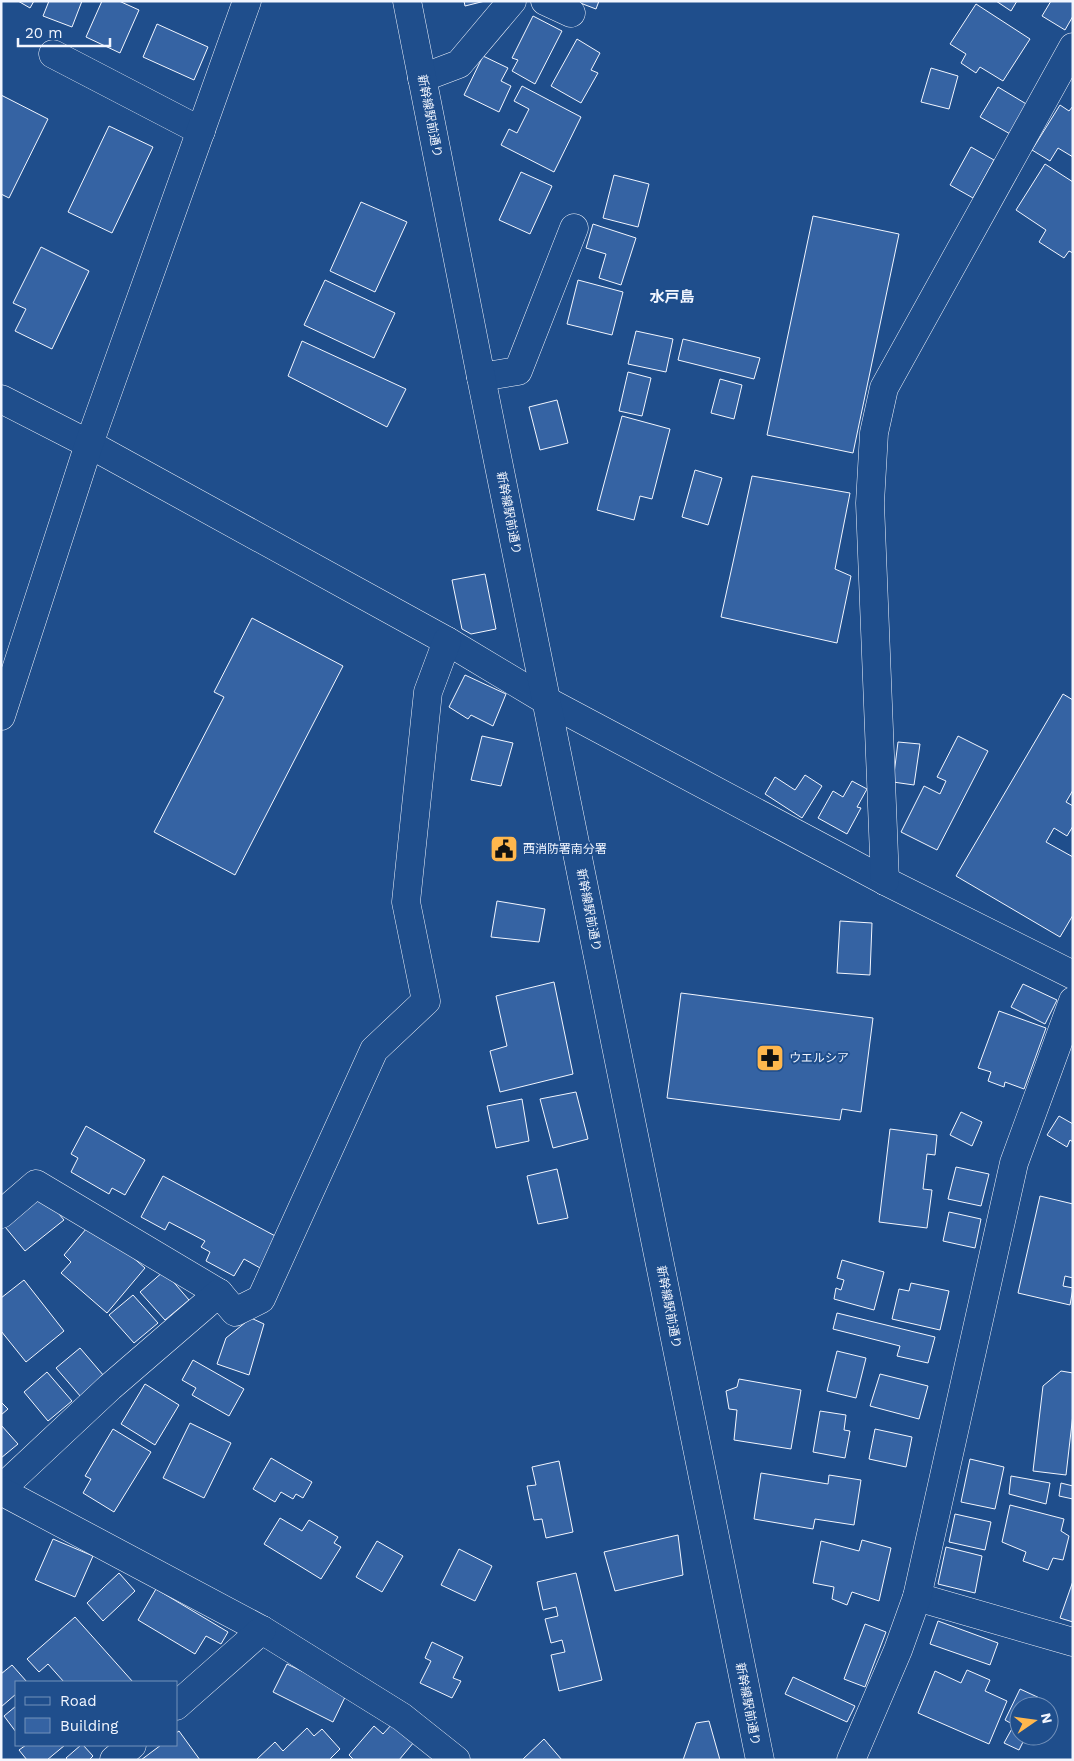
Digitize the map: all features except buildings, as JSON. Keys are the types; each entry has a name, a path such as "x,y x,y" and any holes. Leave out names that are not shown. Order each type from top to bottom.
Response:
{"street":[{"path":"1,716 89,444 247,1"},
{"name":"新幹線駅前通り","path":"407,1 760,1760"},
{"path":"422,78 459,64 512,1"},
{"path":"545,1 570,13"},
{"path":"53,54 201,130"},
{"path":"886,881 870,503 874,433 884,388 1069,62"},
{"path":"481,377 518,371 574,228"},
{"path":"1,400 89,444 447,640 547,701 886,881 1073,975"},
{"path":"1,1214 36,1184 219,1293 235,1312 261,1299 374,1050 426,1001 406,902 428,692 447,640"},
{"path":"850,1760 898,1650 917,1597 1014,1163 1073,1001"},
{"path":"219,1293 110,1388 1,1490 262,1630 402,1717 456,1760"},
{"path":"917,1597 1073,1642"},
{"path":"178,1704 262,1630"},
{"path":"114,1760 131,1746"}],"place":[{"name":"西消防署南分署","path":"504,849"},
{"name":"ウエルシア","path":"770,1058"}],"district":[{"name":"水戸島","path":"672,297"}]}
